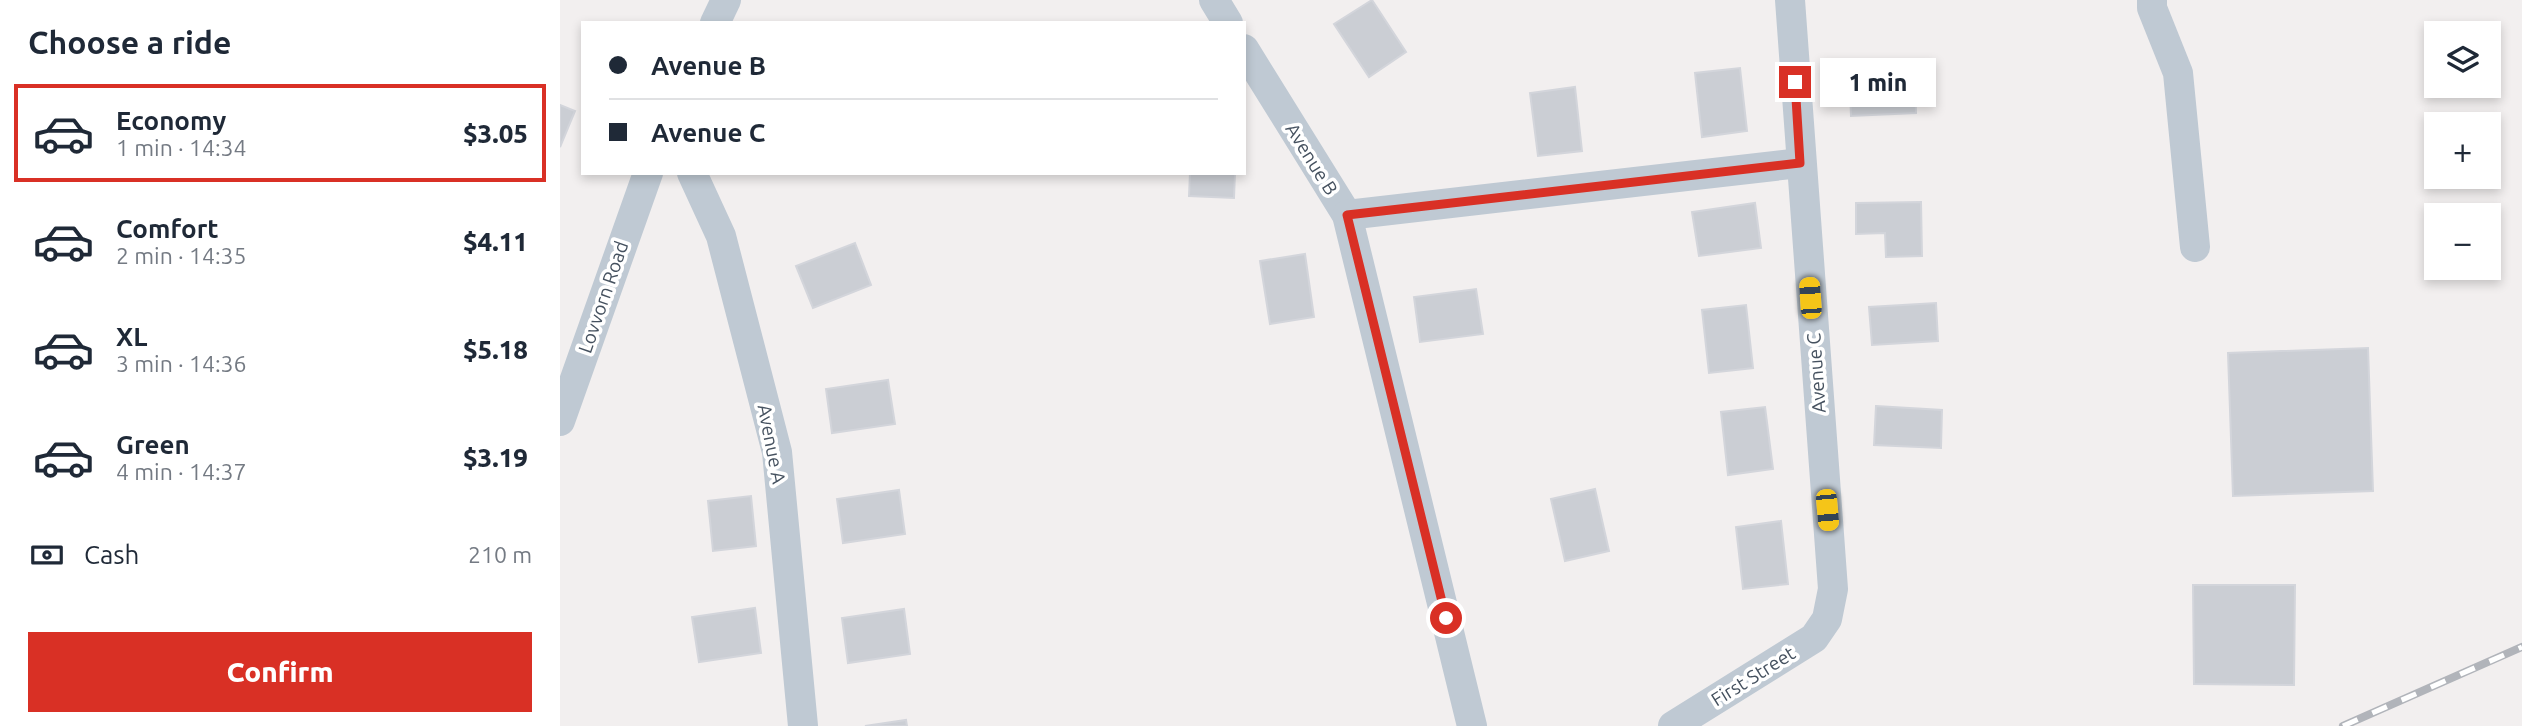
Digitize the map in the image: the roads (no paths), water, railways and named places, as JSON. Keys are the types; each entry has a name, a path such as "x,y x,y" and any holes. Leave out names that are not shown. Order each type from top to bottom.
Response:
{"street":[{"path":"716,21 726,0"},
{"path":"1214,0 1227,21"},
{"name":"Avenue C","path":"1790,0 1833,589 1827,619"},
{"path":"2152,0 2152,8 2178,73 2195,247"},
{"name":"Avenue B","path":"1246,52 1347,215 1472,726"},
{"path":"1347,215 1800,163"},
{"name":"Lovvorn Road","path":"560,421 647,175"},
{"name":"Avenue A","path":"693,175 721,236 777,452 803,726"},
{"name":"First Street","path":"1673,726 1814,638 1827,619"}],"railway":[{"path":"2343,726 2522,647"}]}
